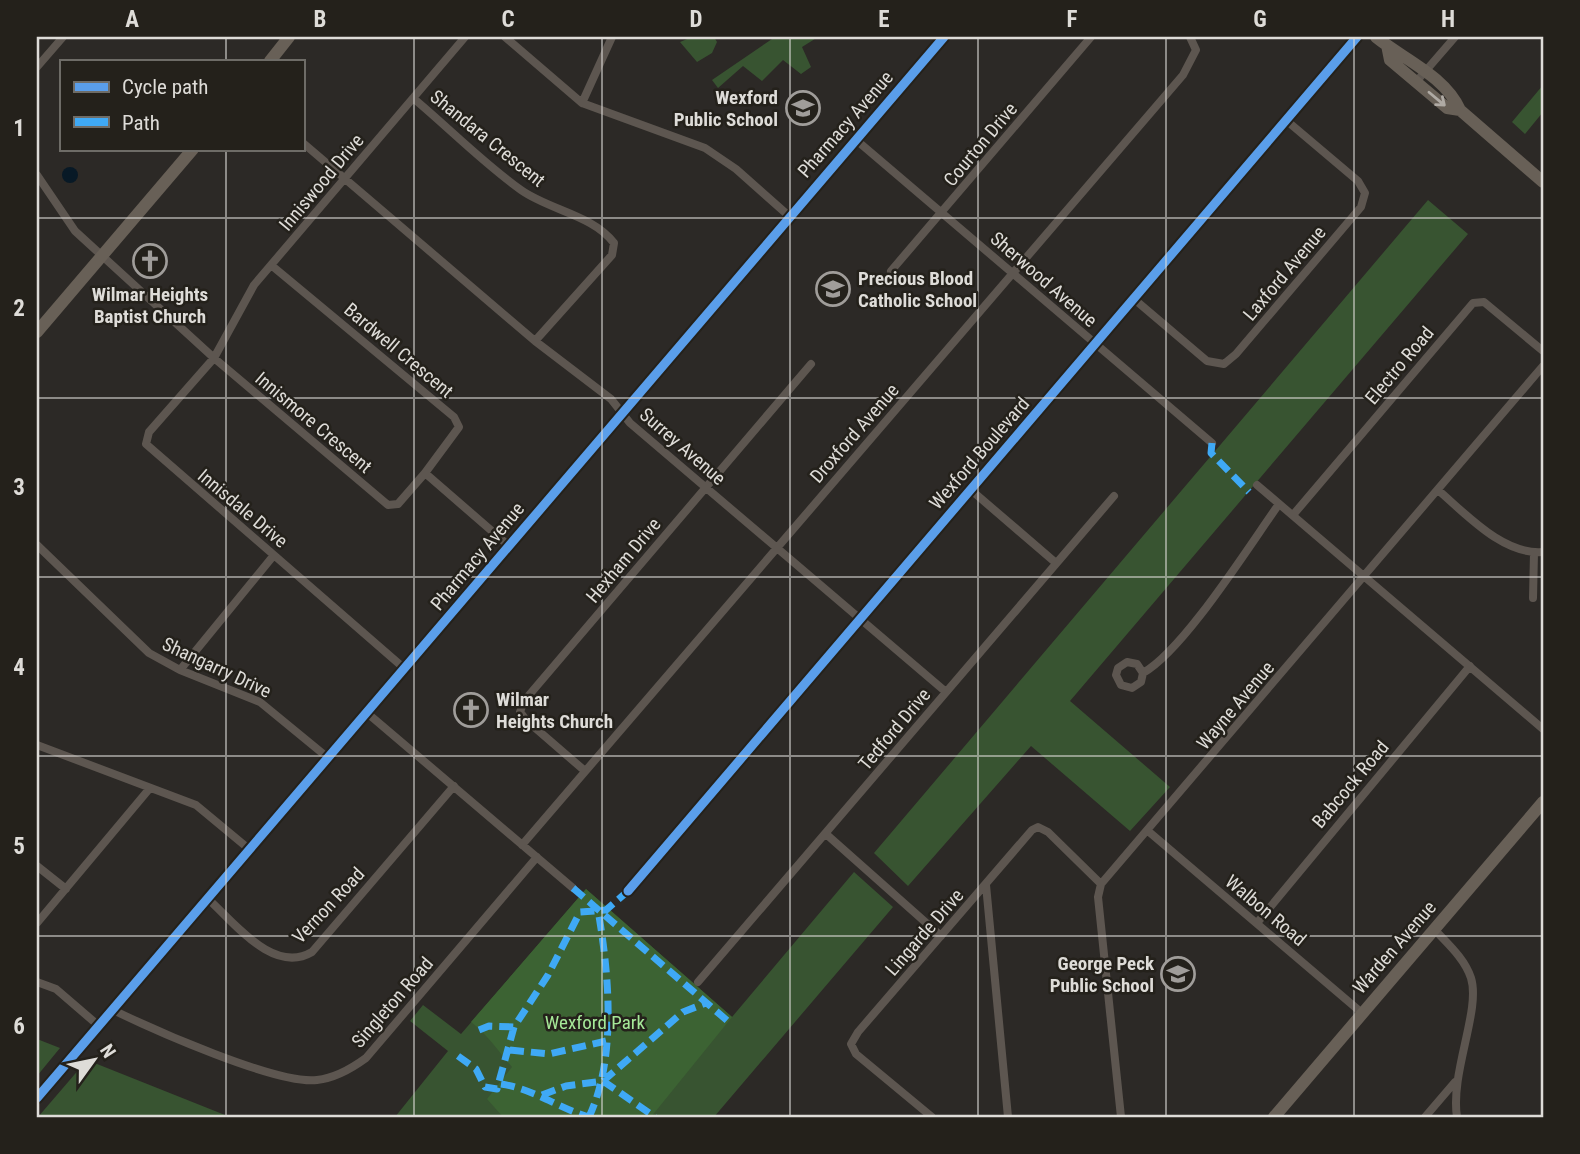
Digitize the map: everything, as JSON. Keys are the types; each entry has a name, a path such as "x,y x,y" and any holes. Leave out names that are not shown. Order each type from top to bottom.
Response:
{"main road":[{"path":"271,60 287,37"},
{"path":"1376,37 1398,49 1420,77 1454,96 1460,110 1543,182"},
{"path":"37,332 192,150"},
{"name":"Warden Avenue","path":"1274,1117 1543,802"}],"street":[{"path":"39,65 62,37"},
{"name":"Inniswood Drive","path":"214,358 254,285 465,37"},
{"path":"505,37 582,103 705,148 736,169 789,216"},
{"path":"582,103 612,37"},
{"name":"Pharmacy Avenue","path":"37,1098 944,37"},
{"name":"Courton Drive","path":"891,271 1091,37"},
{"name":"Droxford Avenue","path":"523,845 1183,75 1196,50 1190,37"},
{"name":"Wexford Boulevard","path":"628,891 1357,37"},
{"path":"1420,77 1455,37"},
{"name":"Shandara Crescent","path":"413,98 522,190 560,212 604,230 614,243 611,255 535,341"},
{"name":"Laxford Avenue","path":"1134,299 1208,361 1224,364 1236,354 1361,207 1365,193 1358,181 1287,121"},
{"name":"Sherwood Avenue","path":"855,139 1212,443"},
{"name":"Surrey Avenue","path":"304,144 535,341 575,370 622,412 630,423 946,692"},
{"name":"Innismore Crescent","path":"37,175 75,231 101,256 214,358 388,505 398,504 425,473"},
{"name":"Bardwell Crescent","path":"271,265 454,417 459,427 425,473"},
{"name":"Electro Road","path":"1293,515 1473,303 1484,302 1543,351"},
{"name":"Innisdale Drive","path":"214,358 149,432 146,444 405,669"},
{"name":"Hexham Drive","path":"585,771 526,720 520,712 524,701 811,365"},
{"name":"Wayne Avenue","path":"1101,884 1543,366"},
{"path":"425,473 508,545"},
{"path":"1257,485 1543,729"},
{"path":"971,490 1056,563"},
{"path":"1438,491 1500,541 1539,552 1533,597"},
{"name":"Tedford Drive","path":"698,982 1114,496"},
{"path":"1143,673 1155,667 1202,611 1279,504"},
{"name":"Shangarry Drive","path":"37,545 149,653 180,670 260,702 327,757"},
{"path":"180,670 274,555"},
{"name":"Babcock Road","path":"1257,923 1470,666"},
{"path":"366,712 573,888"},
{"path":"37,745 196,805 249,849"},
{"name":"Vernon Road","path":"207,898 267,951 283,959 301,958 312,952 454,786"},
{"path":"37,923 150,788"},
{"name":"Lingarde Drive","path":"932,1117 856,1054 851,1044 858,1032 986,885 1023,838 1038,827 1048,832 1101,884"},
{"name":"Walbon Road","path":"1148,831 1362,1013"},
{"path":"826,834 941,936"},
{"name":"Singleton Road","path":"113,1010 282,1077 316,1081 334,1076 366,1058 537,857"},
{"path":"37,866 66,889"},
{"path":"1101,884 1098,897 1121,1117"},
{"path":"986,885 1008,1117"},
{"path":"1435,930 1462,961 1471,979 1472,1004 1455,1082 1457,1117"},
{"path":"37,982 56,989 99,1026"},
{"path":"1425,1117 1455,1082"}],"green space":[{"path":"692,37 714,37 717,42 712,53 697,62 680,42"},
{"path":"775,37 818,37 802,47 811,67 801,74 783,60 762,81 743,66 718,88 712,80"},
{"path":"1543,85 1543,112 1525,134 1512,122"},
{"path":"1428,200 1468,234 1070,701 1170,787 1130,831 1031,746 908,886 874,853"},
{"name":"Wexford Park","path":"854,872 893,907 714,1117 395,1117 448,1051 410,1021 423,1005 461,1034 586,889 732,1017"},
{"name":"Wexford Park","path":"586,889 732,1017 651,1117 503,1117 487,1099 512,1067 471,1022"},
{"path":"37,1039 60,1048 37,1076"},
{"path":"87,1060 230,1117 38,1117"}],"water":[{"path":"67,167 73,167 78,175 76,181 67,183 62,178 62,172"}],"marked path":[{"path":"1212,443 1211,453 1249,492"},
{"path":"573,888 730,1023"},
{"path":"458,1056 476,1069 485,1087 497,1089 514,1027 548,975 580,912 606,910 628,891"},
{"path":"589,1117 598,1094 607,1042 607,988 598,910"},
{"path":"542,1095 566,1086 603,1081 683,1012 706,1003"},
{"path":"479,1030 489,1026 514,1027"},
{"path":"510,1050 549,1054 606,1041"},
{"path":"603,1081 655,1117"},
{"path":"501,1084 524,1090 589,1117"}],"cycle path":[{"path":"37,1098 944,37"},
{"path":"628,891 1357,37"}],"place":[{"name":"Wexford Public School","path":"803,108"},
{"name":"Wilmar Heights Baptist Church","path":"150,261"},
{"name":"Precious Blood Catholic School","path":"833,289"},
{"name":"Wilmar Heights Church","path":"471,710"},
{"name":"George Peck Public School","path":"1178,974"}]}
